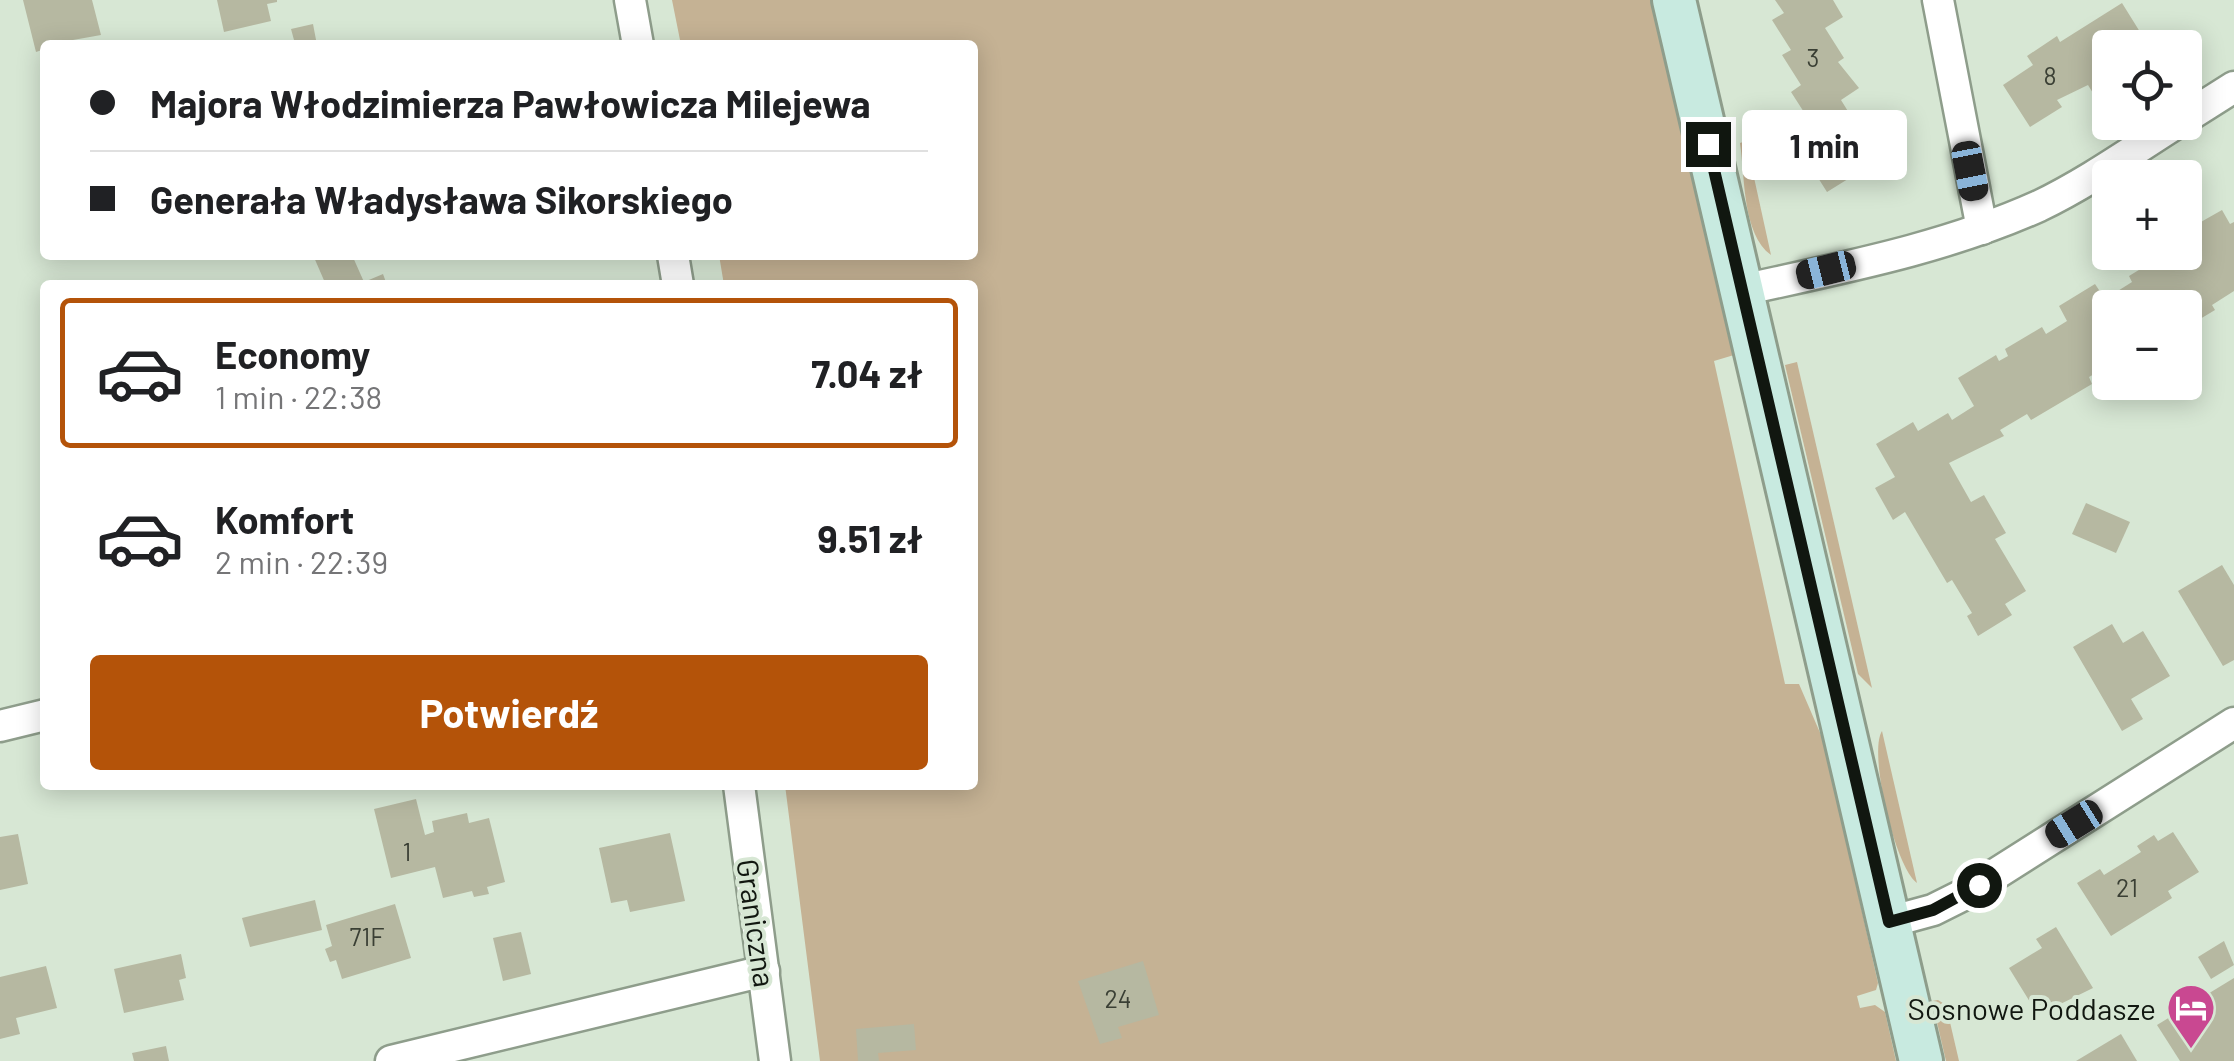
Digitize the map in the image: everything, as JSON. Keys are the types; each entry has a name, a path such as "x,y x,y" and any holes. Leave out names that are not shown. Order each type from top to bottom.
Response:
{"street":[{"path":"630,0 637,40"},
{"path":"1674,0 1921,1061"},
{"path":"1938,0 1982,228"},
{"path":"2202,107 2234,87"},
{"path":"1742,290 1982,228 2055,198 2149,140"},
{"path":"0,726 40,715"},
{"path":"1889,922 1933,910 1961,896 2234,723"},
{"name":"Graniczna","path":"740,790 776,1061"},
{"path":"391,1061 764,971"}],"shaded area":[{"path":"672,0 1653,0 1734,355 1714,361 1785,684 1799,684 1824,742 1878,983 1876,990 1857,996 1860,1008 1875,1005 1885,1012 1896,1061 820,1061 786,790 978,790 978,280 723,280 720,260 978,260 978,40 680,40"},
{"path":"1746,141 1771,255 1762,246 1750,219 1740,143"},
{"path":"1797,362 1872,688 1858,674 1785,365"},
{"path":"1882,731 1917,883 1900,856 1886,809 1878,762"},
{"path":"1932,1001 1946,1005 1959,1061 1946,1061"}],"building":[{"path":"23,0 92,0 101,35 40,40 40,51 36,52"},
{"path":"217,0 277,2 267,4 271,21 224,32"},
{"path":"1775,0 1833,0 1843,17 1825,28 1844,58 1838,62 1859,88 1841,100 1859,129 1854,133 1877,161 1827,192 1808,162 1818,156 1799,126 1809,120 1791,92 1801,85 1782,55 1791,50 1772,20 1784,13"},
{"path":"2122,3 2139,30 2092,30 2092,92 2088,85 2057,100 2062,107 2030,127 2003,85 2033,65 2027,56 2057,36 2060,42"},
{"path":"313,24 316,40 294,40 291,29"},
{"path":"2222,210 2230,224 2234,222 2234,291 2212,305 2215,310 2202,318 2202,290 2119,290 2132,282 2129,276 2139,270 2202,270 2202,221"},
{"path":"315,260 354,260 363,280 324,280"},
{"path":"2095,284 2099,290 2092,290 2092,384 2031,420 2027,414 2000,430 2004,436 1949,463 1971,502 1984,495 2006,533 1995,539 2026,591 2005,604 2012,615 1978,636 1967,616 1972,613 1952,580 1947,583 1905,512 1893,520 1875,488 1895,477 1876,444 1913,422 1918,431 1948,413 1952,420 1974,406 1958,378 1996,355 1999,361 2008,356 2005,349 2042,327 2046,334 2067,321 2059,306"},
{"path":"2086,503 2130,522 2116,553 2072,534"},
{"path":"2222,565 2234,585 2234,660 2223,666 2178,591"},
{"path":"2112,624 2123,643 2143,631 2170,676 2131,699 2143,719 2122,731 2073,647"},
{"path":"416,799 425,835 434,832 432,821 467,813 469,823 489,818 505,882 487,887 489,894 474,897 472,891 443,898 435,867 391,878 374,809"},
{"path":"2173,832 2199,872 2168,891 2172,898 2111,936 2077,883 2100,869 2104,875 2141,852 2137,846 2154,835 2158,841"},
{"path":"670,833 685,901 630,912 627,900 611,903 599,848"},
{"path":"18,834 28,884 0,890 0,837"},
{"path":"315,900 322,930 250,947 242,918"},
{"path":"395,904 411,958 342,979 336,960 330,962 325,949 332,946 326,925"},
{"path":"2056,927 2093,988 2038,1015 2009,968 2042,948 2036,939"},
{"path":"521,932 531,974 503,981 493,938"},
{"path":"2224,941 2234,965 2211,979 2198,957"},
{"path":"181,954 186,978 179,980 184,1000 124,1013 114,969"},
{"path":"1143,961 1159,1015 1118,1027 1122,1038 1100,1044 1078,981"},
{"path":"46,966 57,1008 16,1018 20,1034 0,1039 0,977"},
{"path":"2234,978 2234,1061 2180,1061 2157,1025"},
{"path":"914,1024 916,1050 878,1053 879,1061 858,1061 856,1029"},
{"path":"2121,1034 2137,1061 2076,1061"},
{"path":"166,1046 169,1061 134,1061 132,1053"}],"place":[{"name":"Sosnowe Poddasze","path":"2191,1050"}],"route":[{"path":"1708,144 1889,922 1933,910 1979,885"}]}
